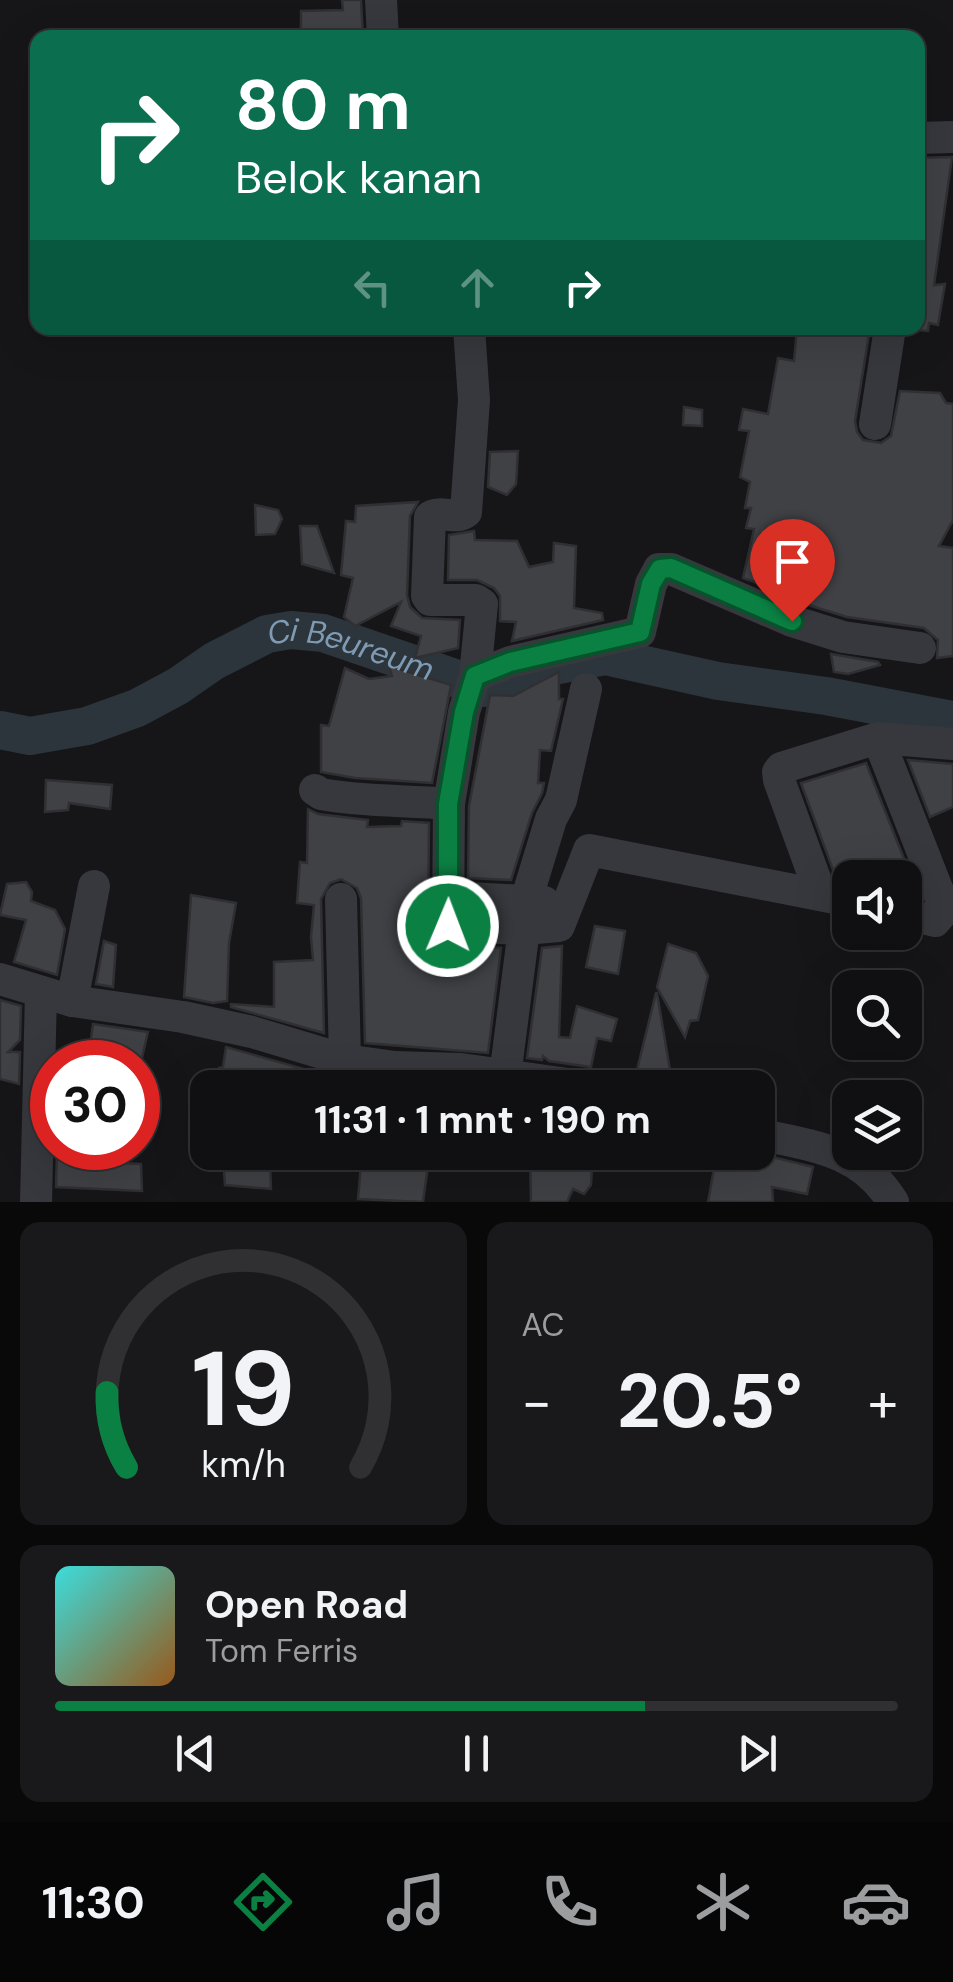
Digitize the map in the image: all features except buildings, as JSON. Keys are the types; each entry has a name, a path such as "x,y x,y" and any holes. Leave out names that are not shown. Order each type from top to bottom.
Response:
{"street":[{"path":"381,0 383,30"},
{"path":"925,138 953,137"},
{"path":"469,335 474,400 466,510 461,515 430,517 427,596 430,600 481,602 474,678 448,804 448,926 525,915 558,926 586,852 596,850 832,897"},
{"path":"874,424 889,335"},
{"path":"474,678 510,662 640,632 651,584 660,569 671,568 792,621 843,637 920,648"},
{"path":"506,1070 525,915 551,818 561,800 586,689"},
{"path":"878,738 945,909 936,921 922,918"},
{"path":"832,889 778,772 878,738 953,744"},
{"path":"315,790 367,802 448,804"},
{"path":"36,1202 56,996 94,886"},
{"path":"341,899 345,1060"},
{"path":"0,978 56,996 252,1032 345,1060 467,1070"},
{"path":"775,1139 846,1158 869,1170 893,1202"}],"waterway":[{"name":"Ci Beureum","path":"0,730 30,736 87,726 137,708 267,634 291,630 323,633 484,688 512,684 553,666 605,656 718,681 953,720"}],"route":[{"path":"448,926 448,804 464,712 475,676 510,662 636,635 644,628 651,584 660,569 671,568 792,621"}]}
